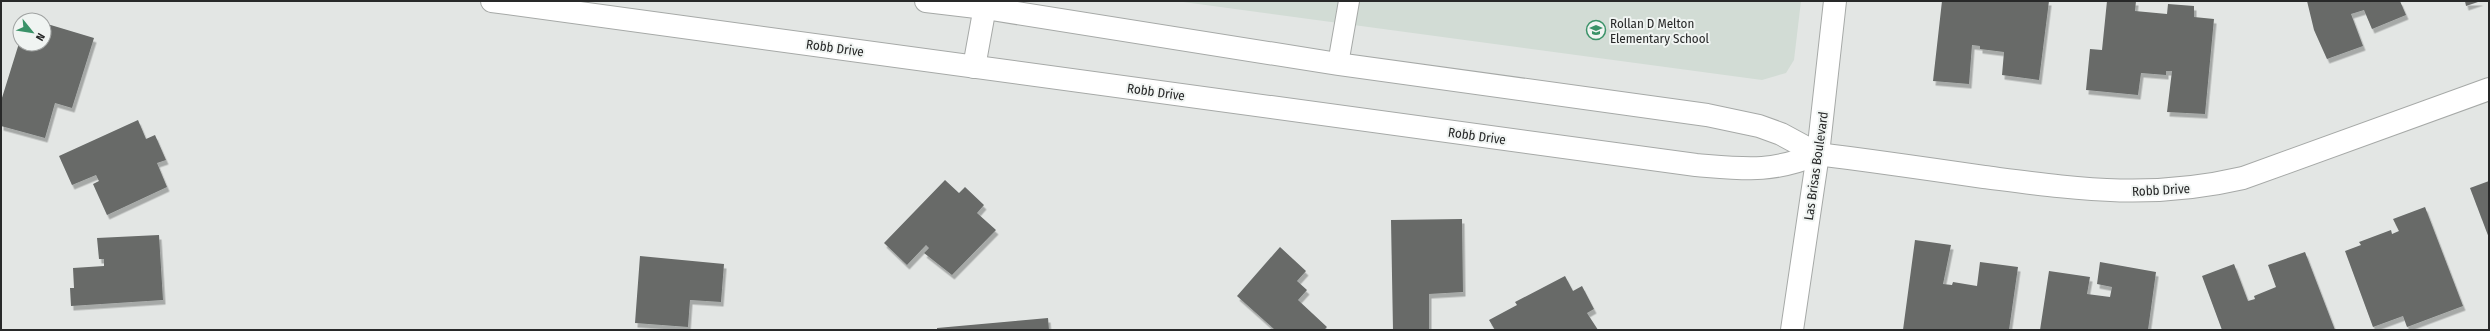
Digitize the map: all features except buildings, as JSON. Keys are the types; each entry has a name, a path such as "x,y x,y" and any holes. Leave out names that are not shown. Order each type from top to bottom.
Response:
{"street":[{"name":"Robb Drive","path":"492,1 1696,164 1754,169 1775,168 1818,154"},
{"name":"Robb Drive","path":"926,1 986,5 1338,64 1707,115 1776,132 1818,154 2072,189 2155,192 2204,187 2250,176 2489,90"},
{"name":"Las Brisas Boulevard","path":"1792,330 1818,154 1836,1"},
{"path":"974,67 986,5"}],"lane":[{"path":"1338,64 1348,1"}],"shaded area":[{"name":"Rollan D Melton Elementary School","path":"1176,1 1801,1 1794,60 1786,73 1762,80"}],"place":[{"name":"Rollan D Melton Elementary School","path":"1596,30"}]}
